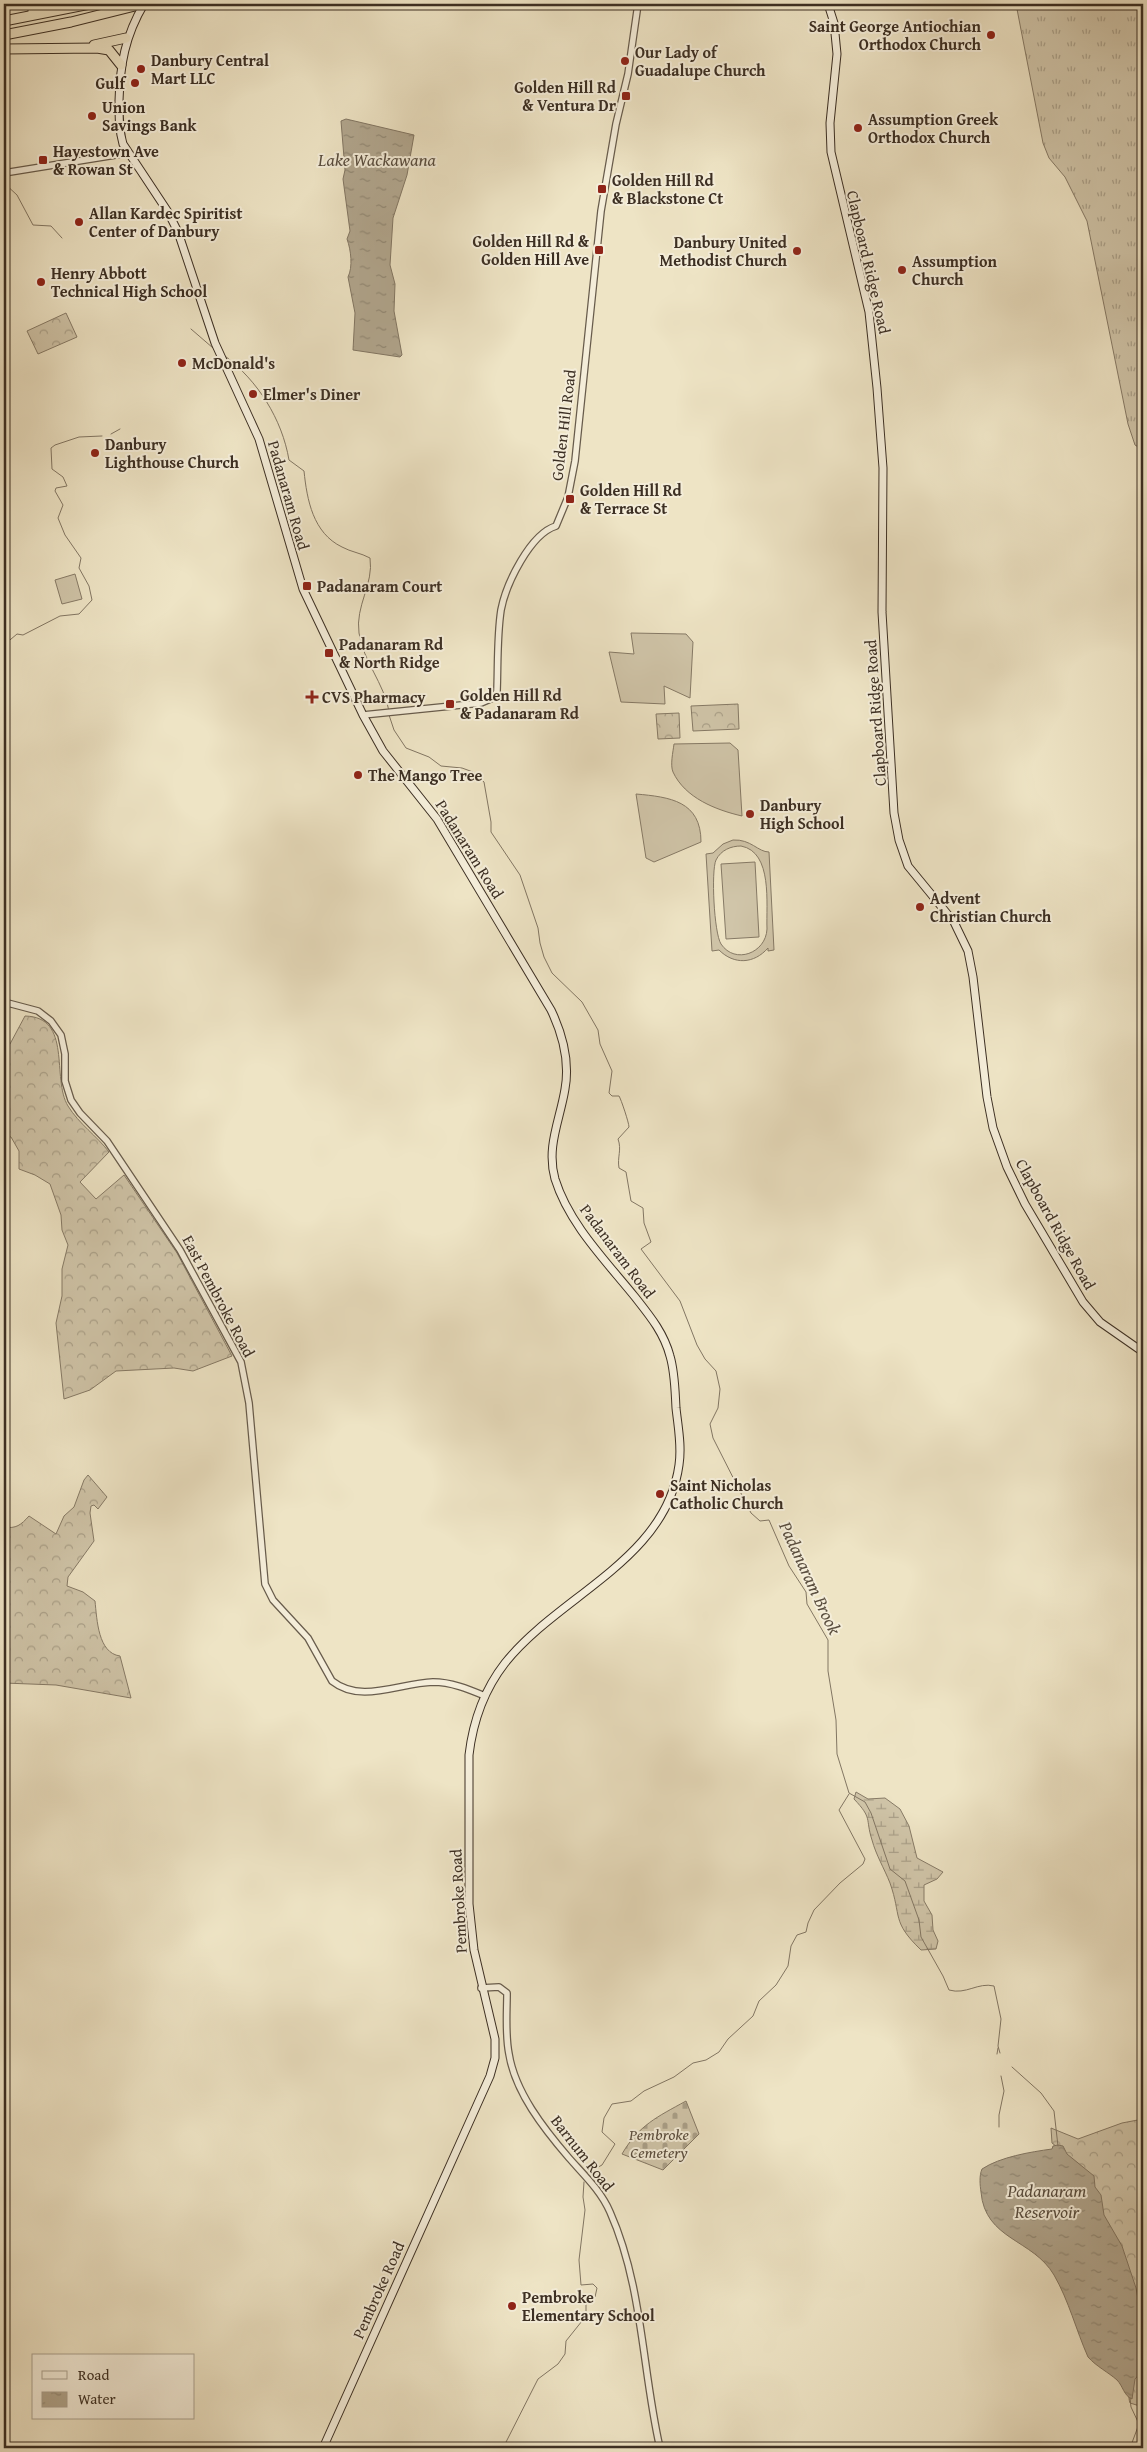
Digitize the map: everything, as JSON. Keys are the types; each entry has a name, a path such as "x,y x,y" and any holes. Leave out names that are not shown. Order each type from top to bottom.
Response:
{"highway":[{"path":"4,17 54,4"},
{"path":"4,21 90,4"},
{"path":"4,35 143,4"},
{"path":"77,47 126,38"},
{"path":"4,49 77,47 108,50 120,65"}],"main road":[{"name":"Padanaram Road","path":"143,4 126,38 120,65 120,133 128,153 168,212 178,232 216,346 259,439 304,590 363,715 383,752 437,819 551,1010 560,1029 567,1069 565,1090 553,1139 551,1160 555,1179 575,1221 648,1314 666,1343 671,1358 678,1423"},
{"name":"Clapboard Ridge Road","path":"828,4 834,23 837,54 830,123 831,152 869,312 877,386 883,468 882,612 894,813 898,840 902,853 912,872 954,922 968,950 990,1113 1011,1176 1083,1302 1100,1322 1143,1352"},
{"name":"Pembroke Road","path":"323,2448 494,2065 495,2039 481,1988 474,1950 469,1904 468,1772 472,1733 485,1696 500,1670 520,1647 634,1550 652,1531 666,1504 677,1476 680,1447 678,1423"}],"street":[{"name":"Golden Hill Road","path":"363,715 481,704 495,697 497,691 501,608 529,546 548,528 556,526 563,512 575,461 601,211 616,124 628,74 638,4"},
{"path":"4,173 128,153"},
{"name":"East Pembroke Road","path":"4,1002 38,1011 51,1020 61,1035 65,1054 66,1081 71,1100 80,1113 107,1141 180,1250 241,1362 249,1403 265,1584 273,1600 308,1638 332,1681 348,1691 360,1693 441,1682 460,1686 485,1696"},
{"name":"Barnum Road","path":"481,1988 498,1987 507,1993 507,2046 511,2064 519,2083 543,2126 596,2189 612,2216 631,2273 652,2411 660,2448"}],"green space":[{"path":"1016,4 1143,4 1143,450 1135,445 1128,424 1087,221 1065,177 1049,158 1043,143"},
{"path":"66,313 77,337 38,354 27,331"},
{"path":"75,574 82,599 62,604 55,580"},
{"path":"631,633 686,634 693,642 690,698 664,686 665,704 621,702 609,652 634,654"},
{"path":"738,704 739,729 693,731 691,706"},
{"path":"679,713 680,738 658,739 656,714"},
{"path":"730,743 738,750 742,816 702,802 693,796 678,781 672,769 674,744"},
{"path":"636,794 660,797 681,804 696,818 700,828 701,842 654,862 646,858"},
{"path":"733,840 745,841 761,850 769,852 774,950 768,951 768,948 750,960 737,960 719,950 712,951 706,854 713,853 723,844","holes":["741,846 751,850 758,858 766,880 767,929 765,937 756,950 741,955 727,950 721,944 719,938 714,902 714,866 718,857 727,849"]},
{"path":"755,862 759,937 726,939 721,864"},
{"path":"25,1016 40,1019 50,1027 58,1051 63,1094 68,1106 77,1119 109,1152 80,1182 96,1199 124,1175 177,1253 232,1356 193,1371 174,1368 116,1371 90,1390 64,1399 56,1323 62,1296 62,1269 68,1245 62,1230 61,1215 50,1184 35,1175 19,1169 19,1151 11,1137 4,1135 4,1051 10,1044"},
{"path":"88,1475 107,1497 98,1509 94,1505 91,1506 90,1513 94,1541 68,1577 67,1586 83,1592 95,1601 100,1634 107,1649 113,1654 120,1656 131,1698 56,1685 4,1683 4,1527 18,1526 29,1516 56,1534 64,1516 74,1507 84,1480"},
{"path":"856,1792 868,1799 885,1798 900,1809 909,1826 917,1858 943,1872 937,1879 924,1885 924,1901 932,1915 933,1930 938,1941 936,1949 921,1950 901,1925 894,1894 874,1846 866,1815 854,1799"},
{"name":"Pembroke Cemetery","path":"686,2101 699,2134 663,2170 622,2154 628,2144 642,2129 657,2117"},
{"path":"1143,2119 1143,2363 1139,2358 1081,2166 1052,2143 1051,2128 1078,2139 1122,2123"},
{"path":"1143,2368 1143,2407 1130,2403 1129,2393 1133,2379"}],"water":[{"name":"Lake Wackawana","path":"346,119 414,135 407,175 393,218 390,265 395,284 394,311 402,355 400,357 353,350 355,313 348,277 351,268 351,258 347,239 350,231 343,179 345,170 341,121"},
{"name":"Padanaram Reservoir","path":"1053,2146 1063,2146 1067,2154 1094,2176 1095,2187 1101,2195 1104,2215 1122,2246 1136,2288 1141,2316 1139,2332 1143,2353 1140,2365 1143,2370 1135,2379 1132,2399 1127,2396 1117,2380 1088,2357 1064,2295 1054,2275 1045,2263 1000,2230 984,2208 980,2183 982,2169 1006,2158 1052,2149"}],"waterway":[{"name":"Padanaram Brook","path":"4,183 17,195 33,225 51,226 62,238"},
{"name":"Padanaram Brook","path":"191,329 213,348"},
{"name":"Padanaram Brook","path":"225,356 248,377 267,402 281,430 289,460 304,471 313,515 324,533 342,547 370,558 371,568 358,623 359,633 361,643 383,691 389,711"},
{"path":"111,434 120,429"},
{"path":"4,645 17,634 23,635 60,616 79,614 92,600 89,586 79,568 81,558 65,535 58,518 63,505 55,491 56,488 67,486 63,477 52,469 51,448 79,437 102,436"},
{"name":"Padanaram Brook","path":"389,715 394,730 406,748 429,757 441,766 462,768 473,772 484,782 491,832 520,875 538,928 544,957 552,973 582,1002 598,1030 600,1044 612,1071 609,1093 612,1096 619,1096 629,1125 618,1139 620,1147 619,1168 626,1172 631,1201 643,1208 644,1223 651,1242 641,1249 680,1301 697,1345 705,1359 716,1371 720,1389 718,1408 710,1424 713,1438 751,1513 760,1521 769,1520 789,1566 806,1592 807,1604 828,1640 828,1671 836,1720 837,1754 849,1793 865,1802 871,1813 890,1869 905,1881 919,1920 921,1937 949,1990 961,1991 988,1985 994,1986 1001,2019 998,2046 1000,2053"},
{"path":"591,2171 602,2165 615,2144 602,2132 604,2118 612,2104 631,2101 644,2091 674,2077 693,2063 706,2060 719,2052 728,2039 753,2016 759,2001 776,1985 788,1966 791,1946 797,1935 806,1932 814,1910 840,1883 863,1864 865,1859 839,1810 849,1794"},
{"name":"Padanaram Brook","path":"997,2054 998,2048"},
{"name":"Padanaram Brook","path":"1012,2067 1041,2093 1054,2111 1058,2146"},
{"path":"999,2127 999,2115 1004,2091 1001,2076"},
{"path":"503,2448 538,2379 558,2364 565,2354 566,2341 586,2316 586,2304 595,2297 597,2288 593,2284 581,2285 579,2260 585,2210 583,2197 584,2182"},
{"path":"1130,2398 1131,2407 1139,2424 1130,2448"},
{"path":"464,2448 470,2446 476,2448"}],"place":[{"name":"Saint George Antiochian Orthodox Church","path":"991,35"},
{"name":"Our Lady of Guadalupe Church","path":"625,61"},
{"name":"Danbury Central Mart LLC","path":"141,69"},
{"name":"Gulf","path":"135,83"},
{"name":"Golden Hill Rd & Ventura Dr","path":"626,96"},
{"name":"Union Savings Bank","path":"92,116"},
{"name":"Assumption Greek Orthodox Church","path":"858,128"},
{"name":"Hayestown Ave & Rowan St","path":"43,160"},
{"name":"Golden Hill Rd & Blackstone Ct","path":"602,189"},
{"name":"Allan Kardec Spiritist Center of Danbury","path":"79,222"},
{"name":"Golden Hill Rd & Golden Hill Ave","path":"599,250"},
{"name":"Danbury United Methodist Church","path":"797,251"},
{"name":"Assumption Church","path":"902,270"},
{"name":"Henry Abbott Technical High School","path":"41,282"},
{"name":"McDonald's","path":"182,363"},
{"name":"Elmer's Diner","path":"253,394"},
{"name":"Danbury Lighthouse Church","path":"95,453"},
{"name":"Golden Hill Rd & Terrace St","path":"570,499"},
{"name":"Padanaram Court","path":"307,586"},
{"name":"Padanaram Rd & North Ridge","path":"329,653"},
{"name":"CVS Pharmacy","path":"312,697"},
{"name":"Golden Hill Rd & Padanaram Rd","path":"450,704"},
{"name":"The Mango Tree","path":"358,775"},
{"name":"Danbury High School","path":"750,814"},
{"name":"Advent Christian Church","path":"920,907"},
{"name":"Saint Nicholas Catholic Church","path":"660,1494"},
{"name":"Pembroke Elementary School","path":"512,2306"}]}
